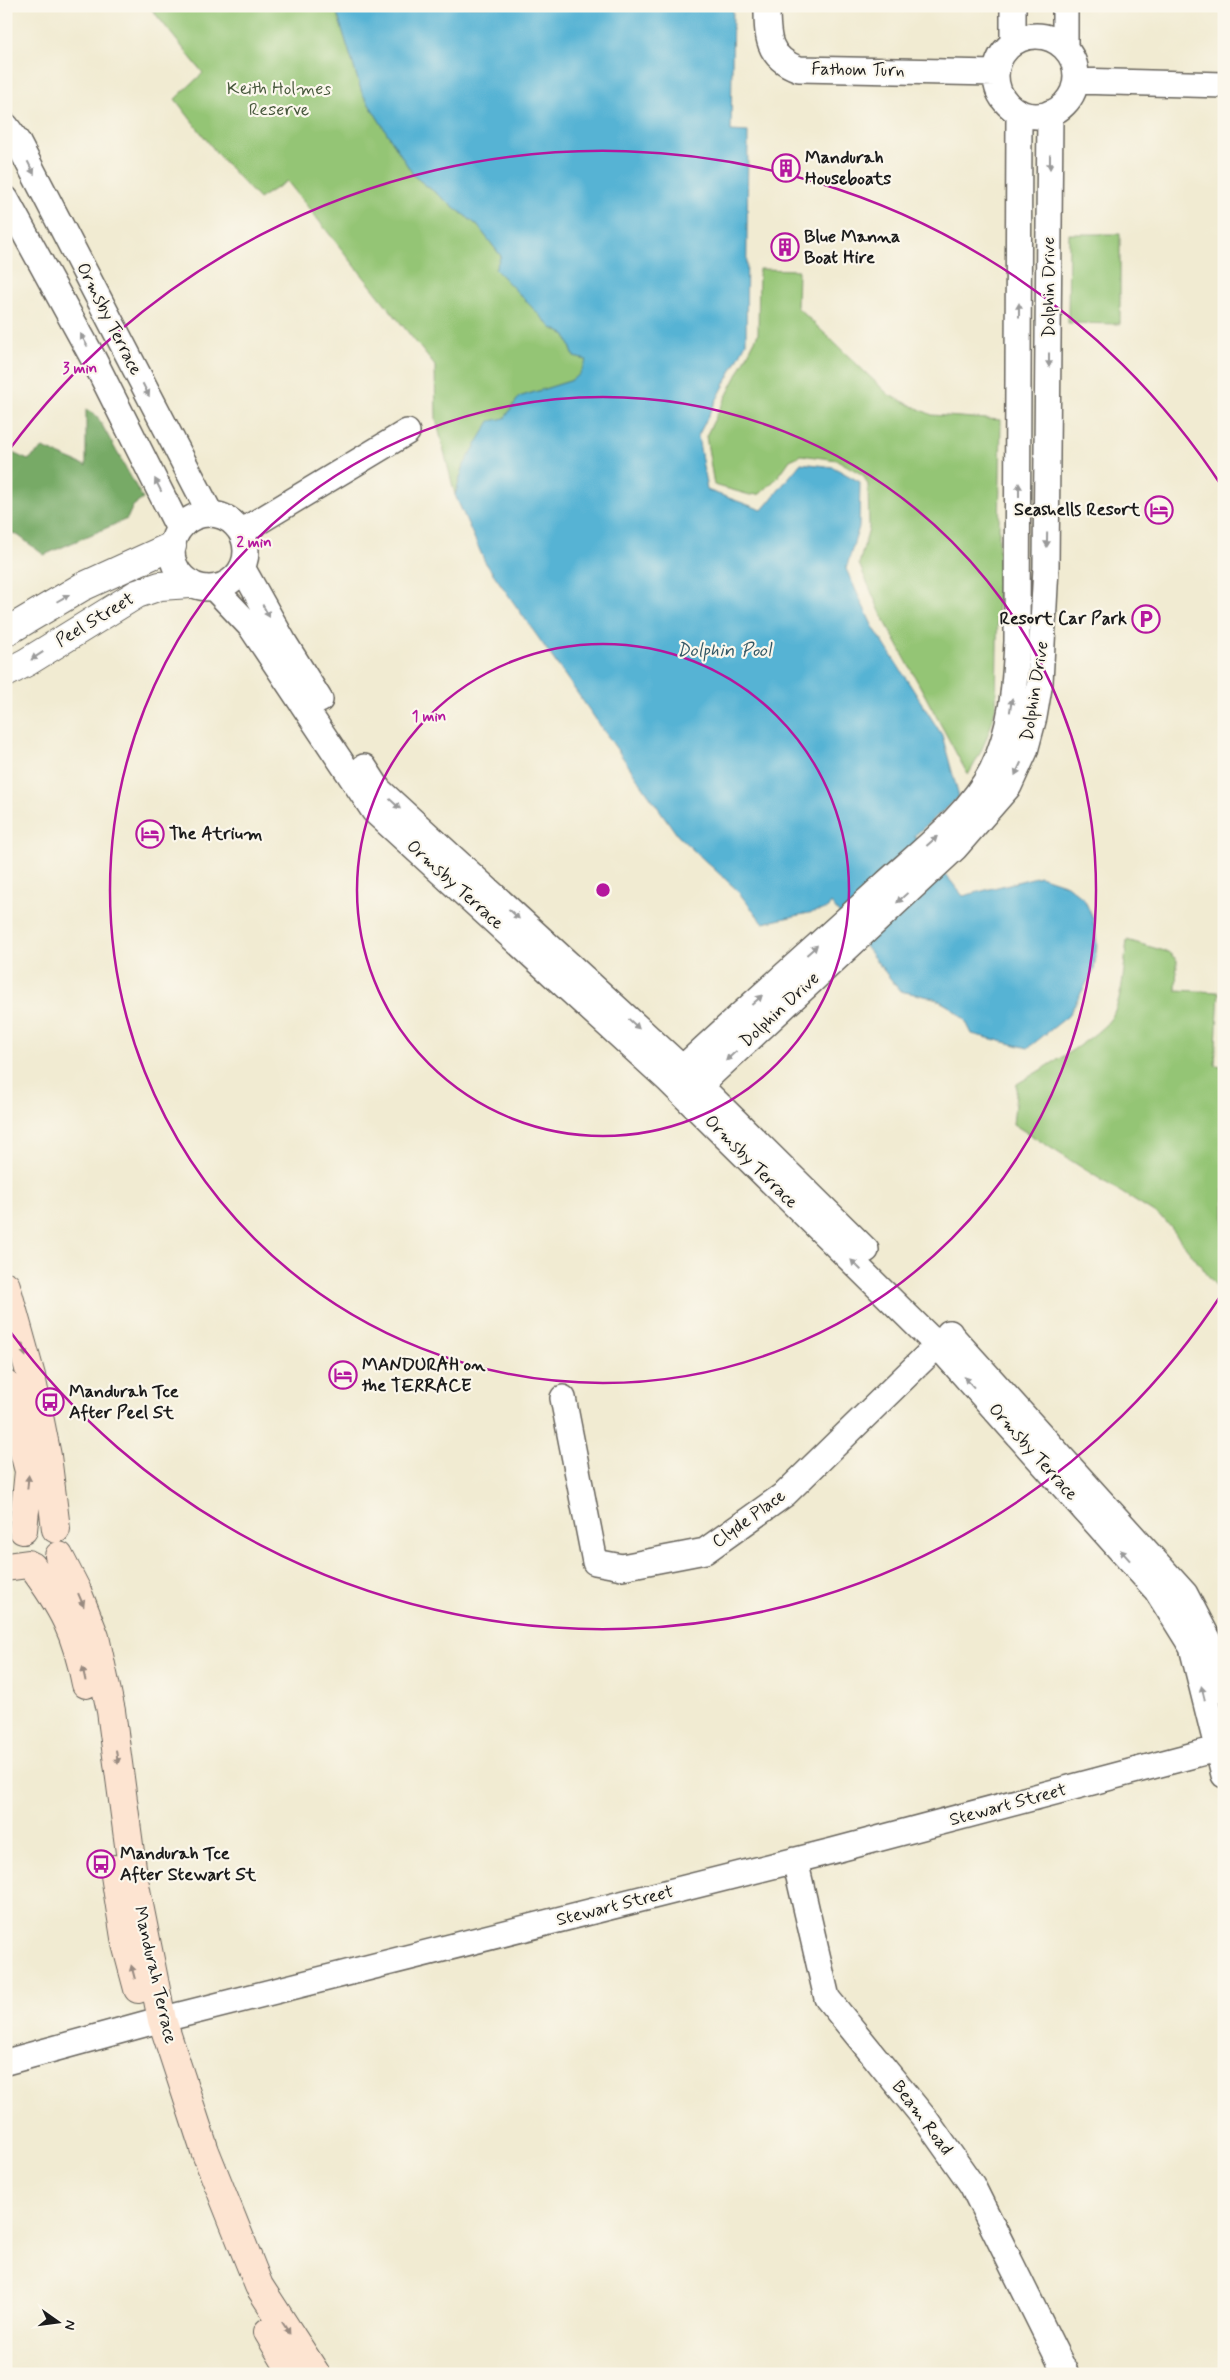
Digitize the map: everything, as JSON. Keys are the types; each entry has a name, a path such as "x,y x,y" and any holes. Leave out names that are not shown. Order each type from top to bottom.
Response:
{"main road":[{"path":"6,1286 31,1376 47,1456 56,1529 61,1538 62,1546 59,1556 50,1565 43,1567 22,1566 19,1552 17,1533 29,1471 6,1384"},
{"path":"17,1533 37,1523 44,1523 56,1529"},
{"name":"Mandurah Terrace","path":"59,1556 77,1591 95,1637 111,1711 155,2022 193,2159 231,2263 248,2298 293,2374"},
{"name":"Mandurah Terrace","path":"22,1566 60,1604 74,1634 81,1658 92,1713 126,1944 259,2286 316,2374"}],"street":[{"name":"Fathom Turn","path":"767,6 767,34 774,52 785,64 799,69 996,73"},
{"path":"1013,6 1013,42"},
{"path":"1065,6 1065,48"},
{"path":"1040,35 1053,39 1065,48 1075,67 1076,81 1068,99 1050,114 1034,116 1019,112 1001,97 996,73 1000,56 1013,42 1026,36 1040,35"},
{"path":"1076,81 1224,85"},
{"name":"Dolphin Drive","path":"684,1083 805,988 968,819 998,757 1008,723 1015,682 1018,556 1019,112"},
{"name":"Dolphin Drive","path":"684,1083 776,983 940,834 999,799 1017,772 1026,751 1040,682 1046,567 1050,114"},
{"name":"Ormsby Terrace","path":"6,126 17,141 210,513"},
{"name":"Ormsby Terrace","path":"6,200 94,358 176,537"},
{"path":"241,532 407,432"},
{"path":"210,513 234,522 246,544 243,569 226,585 202,586 175,568 172,557 176,537 188,520 210,513"},
{"name":"Peel Street","path":"6,632 82,587 176,537"},
{"name":"Ormsby Terrace","path":"243,569 285,644 379,790 684,1083 943,1339 1186,1594 1213,1648 1224,1691"},
{"name":"Peel Street","path":"6,673 137,594 160,586 202,586"},
{"name":"Ormsby Terrace","path":"202,586 251,627 374,811 684,1083"},
{"name":"Ormsby Terrace","path":"943,1339 1157,1591 1192,1647 1220,1747 1224,1775"},
{"name":"Clyde Place","path":"563,1398 595,1562 622,1567 705,1551 785,1494 943,1339"},
{"name":"Stewart Street","path":"6,2062 155,2022 795,1860 1220,1747"},
{"name":"Beam Road","path":"795,1860 827,1998 926,2120 972,2185 1066,2374"}],"green space":[{"name":"Keith Holmes Reserve","path":"149,6 335,6 362,93 414,176 477,225 501,256 496,269 552,328 566,335 574,357 588,360 580,375 570,381 519,397 505,418 464,465 455,495 436,419 435,366 287,181 259,199 219,156 175,99 203,73"},
{"path":"1069,234 1120,234 1120,324 1068,323"},
{"path":"759,269 798,270 797,307 889,395 932,415 1001,420 996,705 985,741 968,775 882,616 859,564 869,528 868,485 863,475 837,460 801,455 790,460 778,477 760,494 750,495 714,485 706,436 758,334"},
{"path":"86,409 97,416 143,499 133,506 127,519 44,555 19,536 6,530 6,450 28,460 43,448 86,466"},
{"path":"1127,940 1168,952 1177,960 1176,990 1219,992 1215,1065 1224,1066 1224,1296 1165,1220 1013,1124 1017,1084 1055,1062 1097,1033 1113,1015 1121,987"}],"water":[{"name":"Dolphin Pool","path":"335,6 733,6 731,131 748,132 746,343 698,436 707,490 762,510 801,463 833,467 860,482 859,527 846,569 872,625 942,735 959,797 914,836 963,896 1040,876 1067,885 1084,899 1093,918 1097,944 1094,970 1068,1016 1028,1048 972,1034 965,1020 950,1007 934,998 900,991 831,903 827,909 763,923 736,889 678,836 485,562 455,495 464,465 490,421 505,418 519,397 570,381 579,375 587,360 574,357 566,335 552,328 495,269 501,256 477,225 414,176 362,93"}],"place":[{"name":"Mandurah Houseboats","path":"786,168"},
{"name":"Blue Manna Boat Hire","path":"785,247"},
{"name":"Seashells Resort","path":"1159,510"},
{"name":"Resort Car Park","path":"1146,619"},
{"name":"The Atrium","path":"150,834"},
{"name":"MANDURAH on the TERRACE","path":"343,1375"},
{"name":"Mandurah Tce After Peel St","path":"50,1402"},
{"name":"Mandurah Tce After Stewart St","path":"101,1864"}]}
